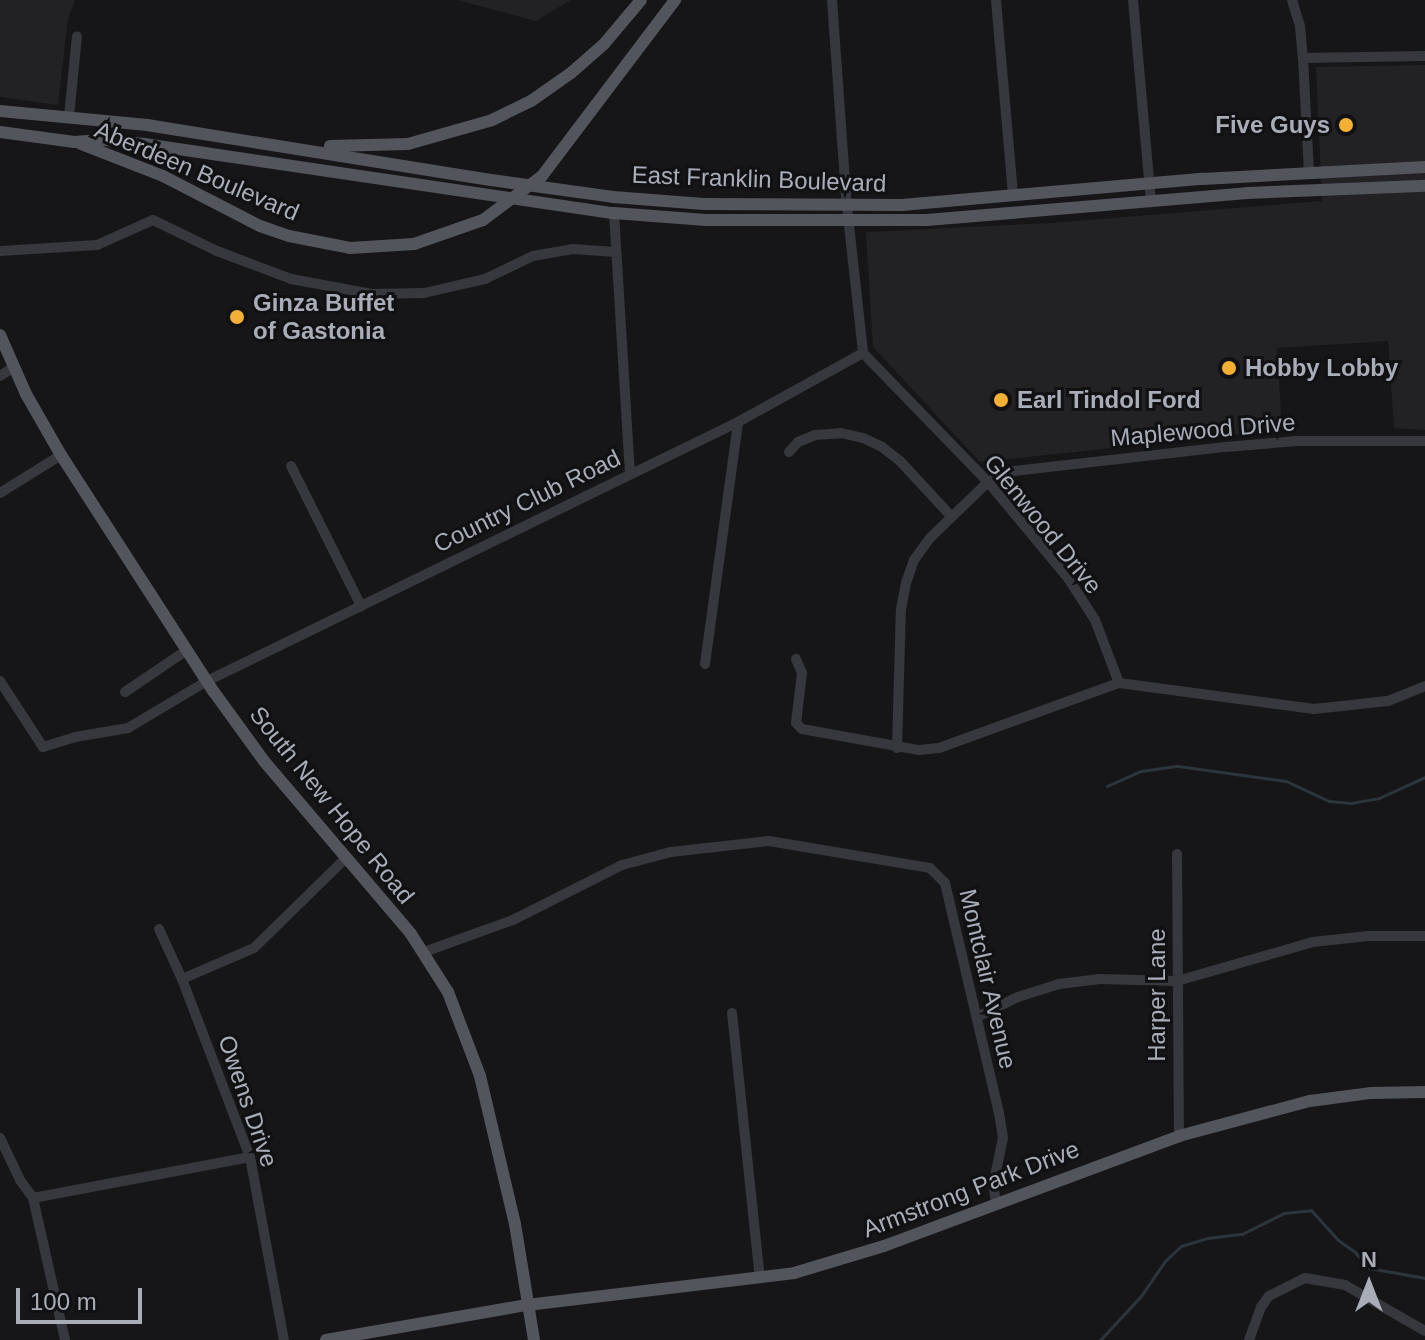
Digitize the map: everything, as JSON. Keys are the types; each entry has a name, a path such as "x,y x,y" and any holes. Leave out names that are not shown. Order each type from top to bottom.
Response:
{"main road":[{"path":"279,146 381,147 408,144 492,120 531,101 571,73 604,44 641,0"},
{"name":"Aberdeen Boulevard","path":"74,142 163,176 260,226 289,236 350,248 414,244 483,220 542,176 675,0"},
{"name":"East Franklin Boulevard","path":"0,111 69,117 279,146 563,190 695,204 847,207 1309,171 1425,167"},
{"name":"East Franklin Boulevard","path":"0,132 74,142 106,140 144,144 614,213 706,220 927,220 1247,193 1425,186"},
{"name":"South New Hope Road","path":"0,335 61,455 207,681 264,761 424,952 461,1019 477,1062 513,1215 534,1340"},
{"name":"Armstrong Park Drive","path":"326,1340 527,1305 760,1278 860,1255 1179,1136 1310,1101 1371,1093 1425,1092"}],"street":[{"path":"832,0 847,207 851,221 863,353"},
{"path":"996,0 1013,196"},
{"path":"1133,0 1151,202"},
{"path":"1292,0 1300,26 1309,171"},
{"path":"69,117 77,36"},
{"path":"1303,58 1425,56"},
{"path":"614,213 630,473"},
{"path":"0,251 97,245 153,220 267,271 315,284 372,294 424,293 485,279 533,256 572,249 616,252"},
{"name":"Country Club Road","path":"0,681 46,747 75,737 128,728 207,681 738,422 863,353"},
{"name":"Glenwood Drive","path":"863,353 988,482 1068,578 1095,620 1119,683"},
{"path":"0,376 14,367"},
{"path":"705,664 738,422"},
{"path":"789,452 798,442 815,435 841,433 863,438 900,461 951,516"},
{"name":"Maplewood Drive","path":"988,482 1005,472 1254,444 1312,440 1425,441"},
{"path":"0,493 61,455"},
{"path":"291,466 361,606"},
{"path":"897,748 901,609 906,583 914,560 951,516 988,482"},
{"path":"125,692 187,650"},
{"path":"796,659 802,673 796,723 802,729 897,748 939,748 1119,683 1314,709 1388,701 1425,686"},
{"name":"Montclair Avenue","path":"424,952 513,920 645,857 756,841 787,843 937,872 948,893 1003,1138 993,1185 996,1202"},
{"name":"Harper Lane","path":"1177,854 1179,1136"},
{"path":"182,979 254,948 346,858"},
{"name":"Owens Drive","path":"159,929 182,979 250,1157 284,1340"},
{"path":"977,1017 1018,997 1059,984 1098,979 1177,981 1313,942 1368,936 1425,936"},
{"path":"732,1013 760,1278"},
{"path":"0,1138 20,1180 33,1198 65,1340"},
{"path":"33,1198 250,1157"},
{"path":"1249,1340 1261,1307 1269,1296 1305,1278 1319,1277 1345,1285 1425,1331"}],"shaded area":[{"path":"0,0 75,0 68,19 58,105 0,97"},
{"path":"457,0 571,0 536,21"},
{"path":"1425,65 1425,430 1394,428 1388,341 1277,348 1282,430 980,462 873,347 866,232 1051,223 1322,201 1316,67"}],"waterway":[{"path":"1107,786 1141,771 1178,766 1286,781 1329,801 1351,803 1379,798 1425,777"},
{"path":"1100,1340 1181,1246 1208,1238 1242,1234 1284,1213 1311,1210 1369,1268 1425,1278"}],"place":[{"name":"Five Guys","path":"1346,125"},
{"name":"Ginza Buffet of Gastonia","path":"237,317"},
{"name":"Hobby Lobby","path":"1229,368"},
{"name":"Earl Tindol Ford","path":"1001,400"}]}
